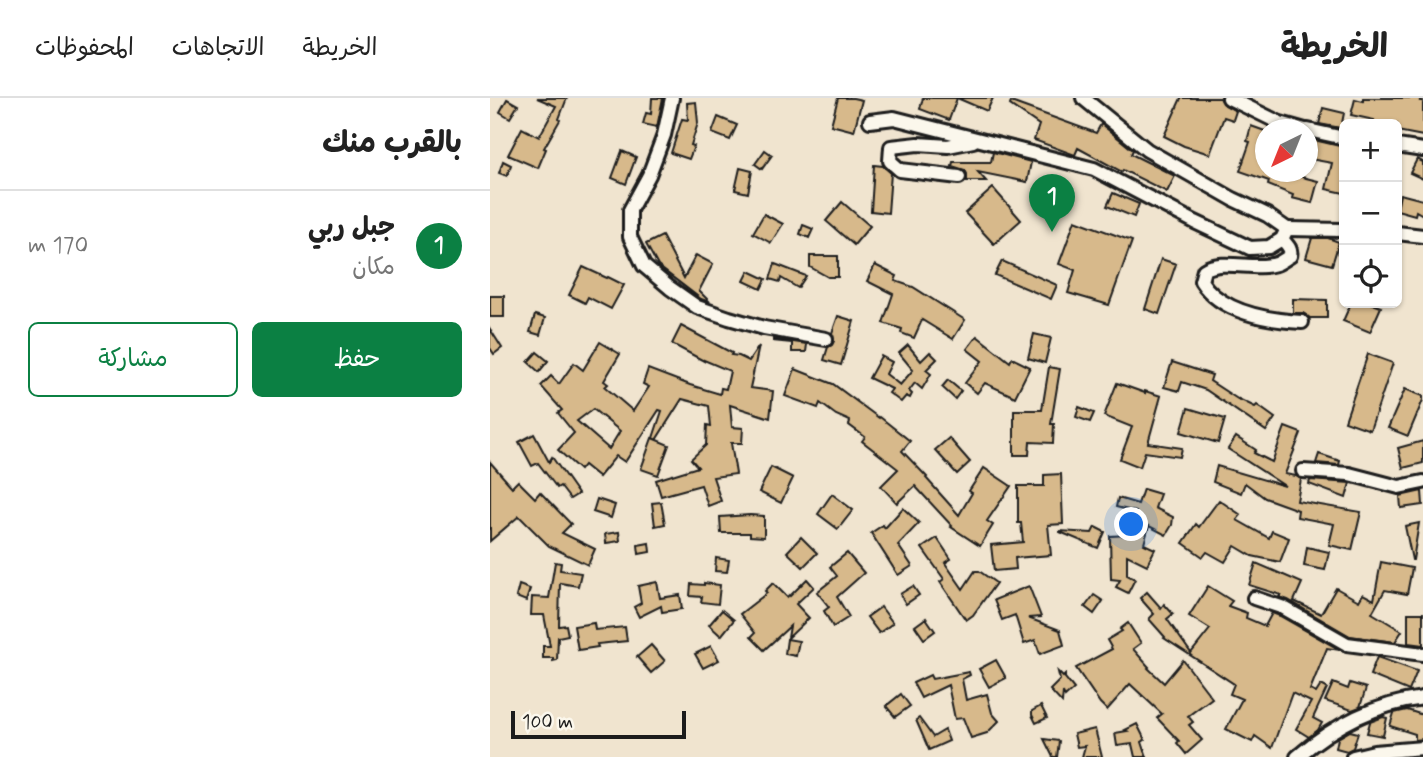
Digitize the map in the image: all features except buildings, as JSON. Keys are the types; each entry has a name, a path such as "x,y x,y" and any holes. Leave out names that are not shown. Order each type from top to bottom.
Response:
{"street":[{"path":"672,98 649,175 630,210 631,237 644,266 697,307 764,328 826,339"},
{"path":"1083,98 1147,150 1233,199 1268,215 1284,234 1290,248 1290,256 1276,264 1212,264 1204,270 1201,281 1208,292 1227,306 1277,321 1302,322"},
{"path":"1229,98 1272,119"},
{"path":"870,121 894,118 1094,169 1250,248 1269,247 1284,234 1339,230"},
{"path":"1318,133 1339,137"},
{"path":"959,177 900,170 890,161 891,148 918,144 948,146 977,140"},
{"path":"1402,147 1422,150"},
{"path":"1402,234 1423,236"},
{"path":"1303,471 1349,474 1399,487 1423,482"},
{"path":"1254,598 1284,608 1347,644 1423,654"},
{"path":"1297,757 1330,731 1372,711 1423,698"},
{"path":"1353,757 1374,752 1423,748"}],"place":[{"name":"جبل ربي","path":"1052,232"}]}
